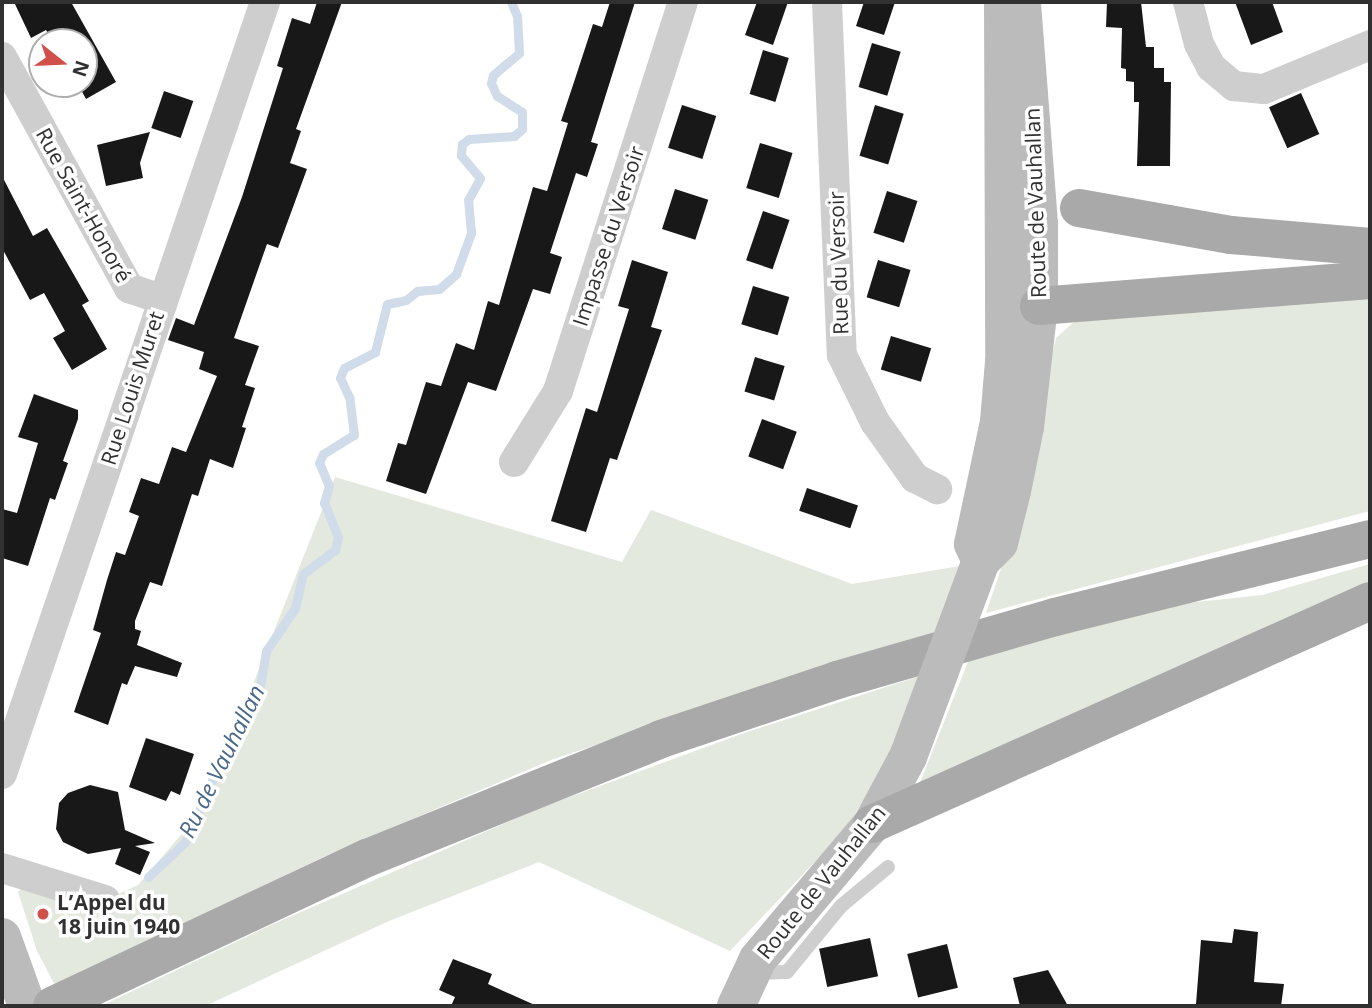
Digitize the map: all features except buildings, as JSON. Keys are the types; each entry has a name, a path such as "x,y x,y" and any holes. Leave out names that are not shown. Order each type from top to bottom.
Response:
{"main road":[{"name":"Route de Vauhallan","path":"981,561 973,544 999,422 1005,264 1003,2"},
{"name":"Route de Vauhallan","path":"743,990 772,938 872,824 908,757 981,561 999,543 1025,427 1040,306 1039,224 1022,2"},
{"path":"1027,57 1042,82 1049,150 1063,188 1079,208"},
{"path":"1370,247 1231,235 1079,208 1039,224 1005,264 1019,286 1040,306 1370,280"},
{"path":"2,937 47,1005 413,837 661,740 838,680 1055,617 1370,539"},
{"path":"872,824 1370,601"}],"street":[{"name":"Rue Louis Muret","path":"2,774 161,299 265,2"},
{"name":"Impasse du Versoir","path":"514,462 558,391 683,2"},
{"name":"Rue du Versoir","path":"827,2 842,355 875,422 915,478 937,489"},
{"path":"1188,2 1199,44 1211,67 1234,86 1264,89 1370,45"},
{"name":"Rue Saint-Honoré","path":"2,57 129,288 161,299"},
{"path":"2,868 105,900"}],"lane":[{"path":"743,990 786,972 841,906 888,867"}],"shaded area":[{"path":"1370,290 1370,511 986,613 1006,554 1056,338 1075,321"},
{"path":"335,477 622,562 651,510 852,584 960,566 937,631 551,760 321,858 121,955 58,991 37,951 18,892 21,888 105,900 138,885 204,808"},
{"path":"1370,564 1370,592 917,790 971,654 1178,604 1262,595"},
{"path":"923,675 892,751 847,828 730,951 539,862 389,921 205,1006 101,1006 271,925 540,808 744,733"}],"waterway":[{"name":"Ru de Vauhallan","path":"148,877 185,842 232,735 259,692 266,651 295,608 303,574 335,550 338,537 324,503 329,486 319,463 323,454 354,435 349,397 340,378 344,368 375,352 387,304 406,300 417,291 439,289 456,274 471,233 468,200 480,178 461,155 462,144 469,139 514,136 522,129 522,112 497,96 491,83 493,75 519,53 517,16 511,2"}],"place":[{"name":"L’Appel du 18 juin 1940","path":"43,914"}]}
